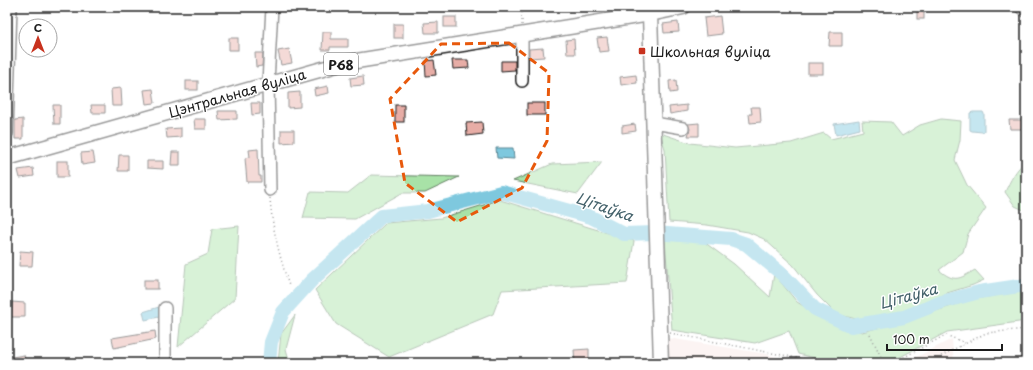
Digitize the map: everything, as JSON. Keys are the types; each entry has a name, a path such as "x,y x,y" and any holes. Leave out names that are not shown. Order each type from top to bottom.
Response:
{"main road":[{"name":"Цэнтральная вуліца","path":"7,158 344,63 378,56 522,34 650,10 683,7"},
{"path":"650,10 661,363"}],"street":[{"path":"7,133 11,7"},
{"path":"270,190 268,84 272,7"},
{"path":"1020,7 1026,11"},
{"path":"522,34 522,81"},
{"path":"654,125 683,128"},
{"path":"165,308 165,363"}],"path":[{"path":"522,7 522,34"},
{"path":"270,190 272,219 280,257 289,286"},
{"path":"941,356 986,333 1026,329"},
{"path":"660,331 823,363"},
{"path":"870,334 884,363"},
{"path":"893,363 946,335 965,343"}],"highlighted area":[{"path":"509,43 549,73 547,141 522,188 457,222 405,183 390,99 441,44"}],"shaded area":[{"path":"668,338 767,354 792,363 669,363"},
{"path":"952,339 954,363 905,363"}],"green space":[{"path":"941,119 961,121 960,140 955,160 967,185 986,208 968,234 963,252 939,270 949,277 957,278 965,276 975,270 984,280 947,293 921,306 882,318 856,319 836,314 817,295 793,265 764,239 748,232 707,225 669,222 665,149 660,133 690,143 735,148 791,143 824,133 831,139 863,131 862,121 891,122 902,136 920,125"},
{"path":"1026,161 1026,211 1015,206 1005,192 1016,171"},
{"path":"602,162 578,194 513,181 552,164"},
{"path":"371,175 459,177 425,193 402,193 355,219 303,218 310,192 348,193"},
{"path":"500,200 634,241 627,283 502,290 493,314 389,357 336,324 315,290 386,223 441,218"},
{"path":"239,226 235,298 178,347 186,264 208,254 212,229"},
{"path":"665,240 704,242 734,264 770,297 774,274 797,302 831,323 862,332 907,320 974,299 1026,291 1026,321 947,332 889,363 836,363 798,354 789,331 755,343 672,330"},
{"path":"295,315 286,349 290,363 278,363 281,334"}],"water":[{"path":"983,112 984,131 970,130 970,113"},
{"path":"859,120 860,129 836,135 834,124"},
{"path":"496,148 513,148 514,159 497,158"},
{"path":"159,307 159,317 145,320 143,312"}],"building":[{"path":"917,9 924,9 924,19 917,19"},
{"path":"720,16 722,34 706,36 704,18"},
{"path":"444,17 456,17 456,27 444,27"},
{"path":"438,22 438,33 425,33 424,23"},
{"path":"678,22 679,32 664,33 663,24"},
{"path":"394,24 403,24 403,38 394,38"},
{"path":"323,32 331,32 331,39 348,39 348,47 330,47 330,50 322,50"},
{"path":"830,32 842,32 842,46 829,46"},
{"path":"607,37 609,51 599,52 597,38"},
{"path":"229,38 238,38 238,50 229,50"},
{"path":"574,39 575,54 567,54 566,40"},
{"path":"543,48 544,57 529,58 529,49"},
{"path":"289,49 292,63 281,65 278,51"},
{"path":"255,53 263,53 262,66 256,67"},
{"path":"434,60 436,75 426,76 425,61"},
{"path":"452,60 468,60 469,68 453,69"},
{"path":"501,61 515,61 515,70 501,71"},
{"path":"808,63 823,63 823,74 808,74"},
{"path":"636,75 637,83 621,85 620,77"},
{"path":"363,76 364,85 351,86 350,78"},
{"path":"676,80 677,92 670,93 669,81"},
{"path":"186,81 198,81 198,90 186,90"},
{"path":"328,86 329,93 315,96 314,89"},
{"path":"121,88 122,106 112,106 111,89"},
{"path":"153,89 155,103 146,104 144,90"},
{"path":"300,92 300,107 288,108 288,93"},
{"path":"251,103 260,103 260,114 252,115"},
{"path":"527,103 545,103 545,115 527,115"},
{"path":"53,105 60,105 60,124 54,124"},
{"path":"91,105 105,105 105,113 92,113"},
{"path":"395,105 404,105 404,122 395,122"},
{"path":"687,105 687,111 670,114 669,107"},
{"path":"751,107 760,107 761,122 750,123 749,114 752,114"},
{"path":"218,111 237,111 237,119 219,120"},
{"path":"23,119 23,139 15,139 15,120"},
{"path":"194,119 206,119 206,129 195,129"},
{"path":"1009,120 1024,120 1024,129 1010,129"},
{"path":"482,122 483,134 467,136 466,123"},
{"path":"699,123 699,136 688,136 690,129 688,124"},
{"path":"635,124 636,131 622,133 622,126"},
{"path":"181,128 181,137 167,138 166,129"},
{"path":"281,130 294,130 294,142 281,143"},
{"path":"258,149 259,176 261,176 261,182 247,182 245,158 250,157 249,150"},
{"path":"93,152 95,163 82,165 81,153"},
{"path":"172,152 180,152 180,165 171,165"},
{"path":"119,155 128,155 128,171 118,171"},
{"path":"57,161 68,161 68,177 57,177"},
{"path":"147,161 163,161 163,169 147,168"},
{"path":"33,168 34,176 20,178 18,170"},
{"path":"20,251 33,252 32,266 19,266"},
{"path":"144,280 158,280 158,289 144,289"},
{"path":"12,302 25,303 25,317 11,317"},
{"path":"155,331 156,339 114,348 112,338"},
{"path":"589,349 589,363 575,363 574,350"},
{"path":"24,355 26,363 13,363 12,357"}],"waterway":[{"name":"Цітаўка","path":"269,363 271,342 283,312 312,280 382,216 428,211 501,192 591,217 624,234 655,233 731,239 746,244 783,275 815,309 851,326 904,317 942,302 979,292 1026,285"}],"place":[{"name":"Школьная вуліца","path":"642,51"}]}
